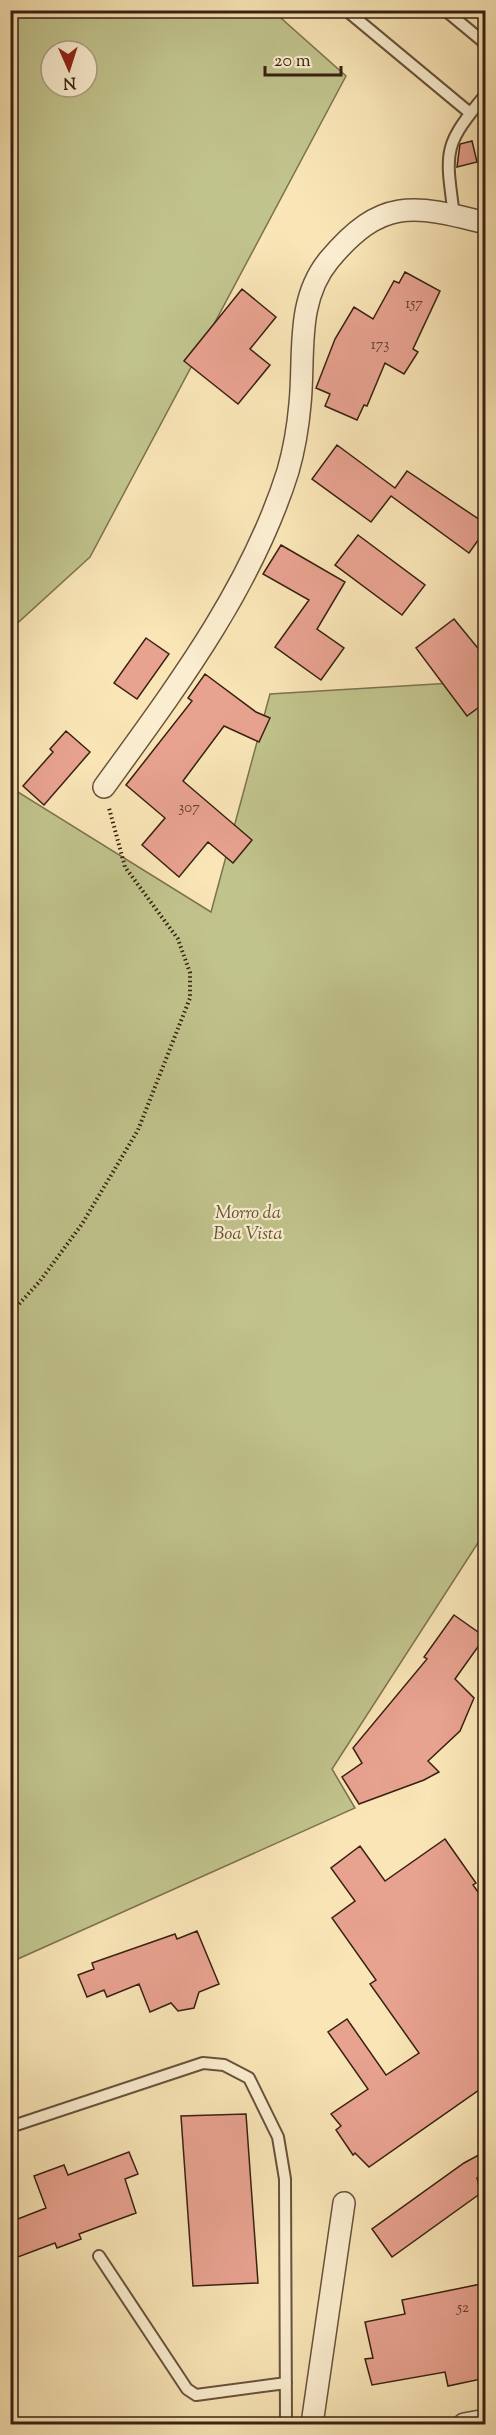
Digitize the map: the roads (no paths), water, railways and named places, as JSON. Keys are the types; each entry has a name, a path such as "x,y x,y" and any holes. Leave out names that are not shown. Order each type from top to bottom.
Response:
{"street":[{"path":"104,787 197,658 224,611 274,508 295,441 308,298 326,263 354,232 378,216 401,210 426,209 486,223"},
{"path":"312,2424 345,2203"},
{"path":"464,2424 486,2420"}],"lane":[{"path":"346,10 470,113"},
{"path":"445,10 486,44"},
{"path":"454,214 447,168 452,137 486,94"},
{"path":"10,2127 203,2063 224,2065 249,2078 278,2137 285,2179 286,2424"},
{"path":"99,2256 188,2389 196,2395 286,2383"}],"park label":[{"name":"Morro da Boa Vista","path":"248,1222"}]}
